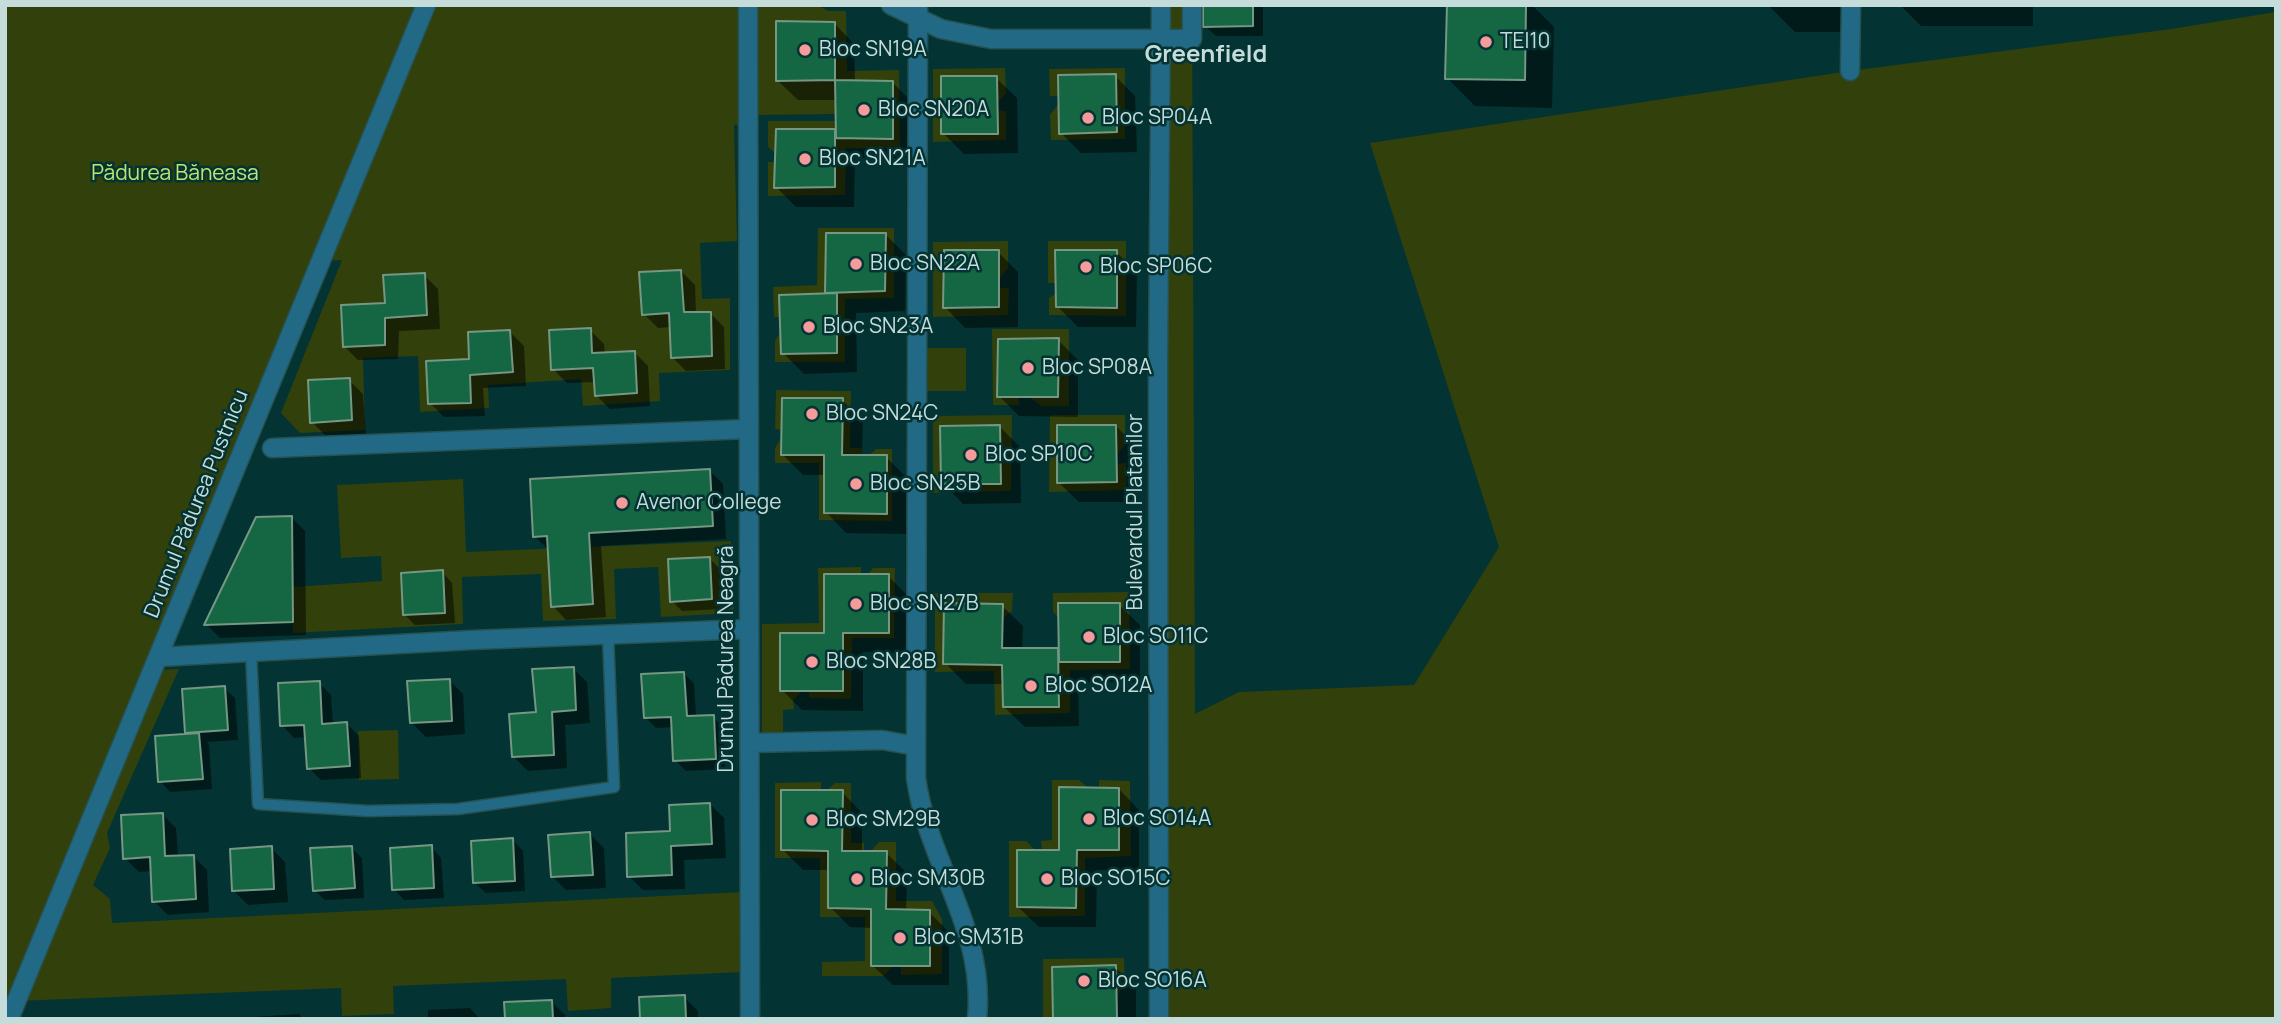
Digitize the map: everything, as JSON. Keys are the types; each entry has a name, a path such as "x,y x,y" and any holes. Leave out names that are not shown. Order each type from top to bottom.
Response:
{"street":[{"name":"Drumul Pădurea Pustnicu","path":"9,1019 426,5"},
{"name":"Drumul Pădurea Neagră","path":"748,5 750,1019"},
{"path":"891,5 917,11 941,29 991,38 1161,39 1192,39 1192,5"},
{"name":"Bulevardul Platanilor","path":"1159,1019 1158,369 1161,5"},
{"path":"1850,5 1850,71"},
{"path":"917,11 916,778 921,807 932,841 965,920 974,956 979,998 978,1019"},
{"path":"272,448 749,429"},
{"path":"159,657 750,629"},
{"path":"750,743 882,740 916,746"}],"lane":[{"path":"251,651 258,804 368,811 458,809 614,788 608,634"}],"green space":[{"name":"Pădurea Băneasa","path":"5,5 748,5 748,124 734,125 737,241 700,243 702,299 730,298 730,370 659,373 660,401 583,406 581,379 488,385 489,408 420,412 418,356 363,358 365,430 300,433 281,413 342,260 323,261 153,670 179,669 107,833 110,848 93,885 110,899 112,923 743,892 743,972 611,978 611,1008 568,1011 566,979 393,986 394,1014 342,1016 341,988 17,1001 5,1019"},
{"path":"757,5 816,5 829,11 846,11 847,71 899,70 900,148 846,148 845,195 768,196 768,162 775,162 775,187 835,187 835,138 893,138 893,81 836,80 836,114 758,115","holes":["776,21 834,22 835,80 776,81"]},
{"path":"1161,5 1192,5 1195,714 1239,692 1414,685 1499,547 1370,143 1850,71 2171,29 2276,12 2276,1019 1159,1019"},
{"path":"1005,68 1006,93 997,103 997,76 941,77 942,134 997,111 1006,111 1006,140 933,142 933,69"},
{"path":"1125,68 1125,139 1051,140 1050,115 1059,103 1060,133 1117,132 1116,74 1058,75 1058,96 1050,96 1049,69"},
{"path":"768,121 836,121 835,129 776,129 775,153 768,147"},
{"path":"818,228 894,228 894,254 886,262 886,233 826,233 825,293 780,295 780,317 774,317 773,287 817,285"},
{"path":"1008,241 1008,268 999,279 999,250 944,250 943,308 998,307 999,288 1009,288 1008,315 933,317 933,242"},
{"name":"Bloc SP06C","path":"1048,241 1126,241 1126,316 1049,315 1049,298 1055,294 1056,307 1056,250 1055,283 1048,283"},
{"path":"894,271 894,298 845,299 845,362 775,362 775,341 781,331 837,353 837,293 885,291 886,272"},
{"path":"992,329 1069,329 1069,406 1041,406 1031,398 1058,397 1058,338 998,339 997,396 1019,398 1019,405 993,405"},
{"path":"917,348 966,348 966,391 917,391"},
{"path":"776,390 851,391 850,448 862,448 862,455 842,455 843,398 782,398 781,430 775,429"},
{"path":"1012,415 1011,491 968,492 968,484 1001,483 1000,425 941,426 941,484 960,484 951,492 933,493 933,416"},
{"path":"1050,415 1125,415 1125,445 1117,454 1116,425 1057,425 1057,482 1117,482 1117,464 1126,463 1126,490 1049,492"},
{"path":"780,440 781,455 824,455 824,513 886,514 887,456 869,455 876,449 892,449 892,521 819,520 819,463 775,463 775,448"},
{"path":"463,479 466,552 731,541 734,613 661,617 658,567 614,569 616,619 543,621 541,574 462,577 463,624 293,633 292,587 382,581 381,556 341,558 337,485"},
{"path":"861,567 861,574 825,633 780,633 780,690 802,691 793,701 794,709 783,710 783,742 762,743 762,624 819,623 818,568"},
{"path":"873,568 895,568 894,638 852,638 851,699 809,698 809,691 843,691 843,633 888,633 889,575 868,574"},
{"path":"1129,592 1130,669 1070,670 1070,713 995,715 994,671 935,672 935,593 1013,593 1012,611 1002,619 944,604 1002,665 1003,707 1059,707 1058,662 1120,662 1058,604 1058,617 1053,612 1053,593"},
{"path":"398,730 399,779 359,780 358,731"},
{"path":"1052,780 1079,780 1088,788 1059,788 1059,850 1042,850 1041,841 1052,840"},
{"path":"1099,780 1130,781 1131,856 1085,858 1085,916 1009,917 1009,841 1026,841 1035,850 1017,851 1017,907 1076,908 1077,850 1119,850 1119,788 1099,788"},
{"path":"821,782 821,790 782,790 781,850 828,851 871,909 871,966 893,966 883,976 822,976 822,962 865,961 865,917 820,917 820,858 775,858 775,783"},
{"path":"835,783 851,783 851,843 864,843 864,851 842,851 843,791 827,790"},
{"path":"879,842 896,842 896,901 932,901 942,919 942,974 901,975 901,966 930,910 886,908 887,852 871,851"},
{"path":"1124,958 1125,985 1117,995 1116,965 1053,967 1053,1019 1043,1019 1043,959"}],"building":[{"path":"1203,5 1253,5 1253,26 1203,27"},
{"name":"TEI10","path":"1447,5 1526,5 1525,80 1445,79"},
{"name":"Bloc SN19A","path":"776,21 835,22 835,80 776,81"},
{"name":"Bloc SP04A","path":"1116,74 1117,132 1059,134 1058,75"},
{"path":"941,76 997,76 998,134 941,134"},
{"name":"Bloc SN20A","path":"835,80 893,81 893,139 836,138"},
{"name":"Bloc SN21A","path":"776,129 835,129 835,187 774,188"},
{"name":"Bloc SN22A","path":"826,233 886,233 885,291 825,293"},
{"path":"944,250 999,250 999,307 943,308"},
{"name":"Bloc SP06C","path":"1055,250 1117,250 1117,308 1056,307"},
{"path":"681,270 684,312 711,312 712,356 671,358 669,313 642,315 639,272"},
{"path":"425,273 427,315 385,318 385,345 343,347 341,305 385,303 383,275"},
{"name":"Bloc SN23A","path":"837,293 837,353 781,354 779,295"},
{"path":"591,328 592,353 635,351 637,393 595,396 593,368 551,370 549,330"},
{"path":"510,330 513,372 470,375 471,403 428,404 426,361 469,359 468,332"},
{"name":"Bloc SP08A","path":"1059,338 1058,397 997,397 998,339"},
{"path":"350,378 352,420 310,423 308,380"},
{"path":"782,398 843,398 842,455 887,455 887,514 824,513 824,455 781,455"},
{"name":"Bloc SP10C","path":"1000,425 1001,484 941,484 940,426"},
{"path":"1057,425 1116,425 1117,482 1057,483"},
{"name":"Avenor College","path":"710,469 713,526 589,533 593,604 551,607 547,536 533,537 530,479"},
{"path":"292,516 293,622 204,625 256,517"},
{"path":"710,557 712,599 670,602 668,559"},
{"path":"443,570 445,613 403,615 401,573"},
{"path":"824,574 889,574 889,633 843,633 843,691 780,691 780,633 824,633"},
{"path":"944,603 1003,604 1002,648 1058,648 1059,707 1003,707 1002,665 943,664"},
{"name":"Bloc SO11C","path":"1058,603 1120,603 1120,662 1059,662"},
{"path":"574,667 576,710 552,712 554,755 512,757 509,714 536,712 532,669"},
{"path":"684,672 687,716 714,715 716,759 673,761 671,717 644,718 641,674"},
{"path":"450,679 452,721 410,723 407,681"},
{"path":"320,681 322,724 347,722 350,766 307,769 304,725 280,726 278,683"},
{"path":"225,686 228,730 185,733 182,689"},
{"path":"199,733 203,779 158,782 155,736"},
{"path":"1059,787 1119,788 1119,850 1077,850 1076,908 1017,907 1017,850 1059,850"},
{"path":"781,790 843,790 842,851 887,851 886,909 930,910 930,966 871,966 871,909 828,908 828,851 781,850"},
{"path":"710,803 712,844 671,846 672,875 627,877 626,833 670,831 669,805"},
{"path":"163,813 165,856 194,855 196,899 152,902 150,857 123,859 121,815"},
{"path":"590,832 593,875 551,877 548,835"},
{"path":"513,838 515,881 473,883 471,841"},
{"path":"432,845 434,888 392,890 390,848"},
{"path":"272,846 274,889 232,891 230,849"},
{"path":"352,846 355,888 313,891 310,848"},
{"name":"Bloc SO16A","path":"1116,965 1117,1019 1053,1019 1052,967"},
{"path":"685,995 686,1019 640,1019 639,997"},
{"path":"552,1000 553,1019 505,1019 504,1002"}],"place":[{"name":"TEI10","path":"1486,42"},
{"name":"Bloc SN19A","path":"805,50"},
{"name":"Bloc SN20A","path":"864,110"},
{"name":"Bloc SP04A","path":"1088,118"},
{"name":"Bloc SN21A","path":"805,159"},
{"name":"Bloc SN22A","path":"856,264"},
{"name":"Bloc SP06C","path":"1086,267"},
{"name":"Bloc SN23A","path":"809,327"},
{"name":"Bloc SP08A","path":"1028,368"},
{"name":"Bloc SN24C","path":"812,414"},
{"name":"Bloc SP10C","path":"971,455"},
{"name":"Bloc SN25B","path":"856,484"},
{"name":"Avenor College","path":"622,503"},
{"name":"Bloc SN27B","path":"856,604"},
{"name":"Bloc SO11C","path":"1089,637"},
{"name":"Bloc SN28B","path":"812,662"},
{"name":"Bloc SO12A","path":"1031,686"},
{"name":"Bloc SO14A","path":"1089,819"},
{"name":"Bloc SM29B","path":"812,820"},
{"name":"Bloc SM30B","path":"857,879"},
{"name":"Bloc SO15C","path":"1047,879"},
{"name":"Bloc SM31B","path":"900,938"},
{"name":"Bloc SO16A","path":"1084,981"}],"district":[{"name":"Greenfield","path":"1206,55"}]}
